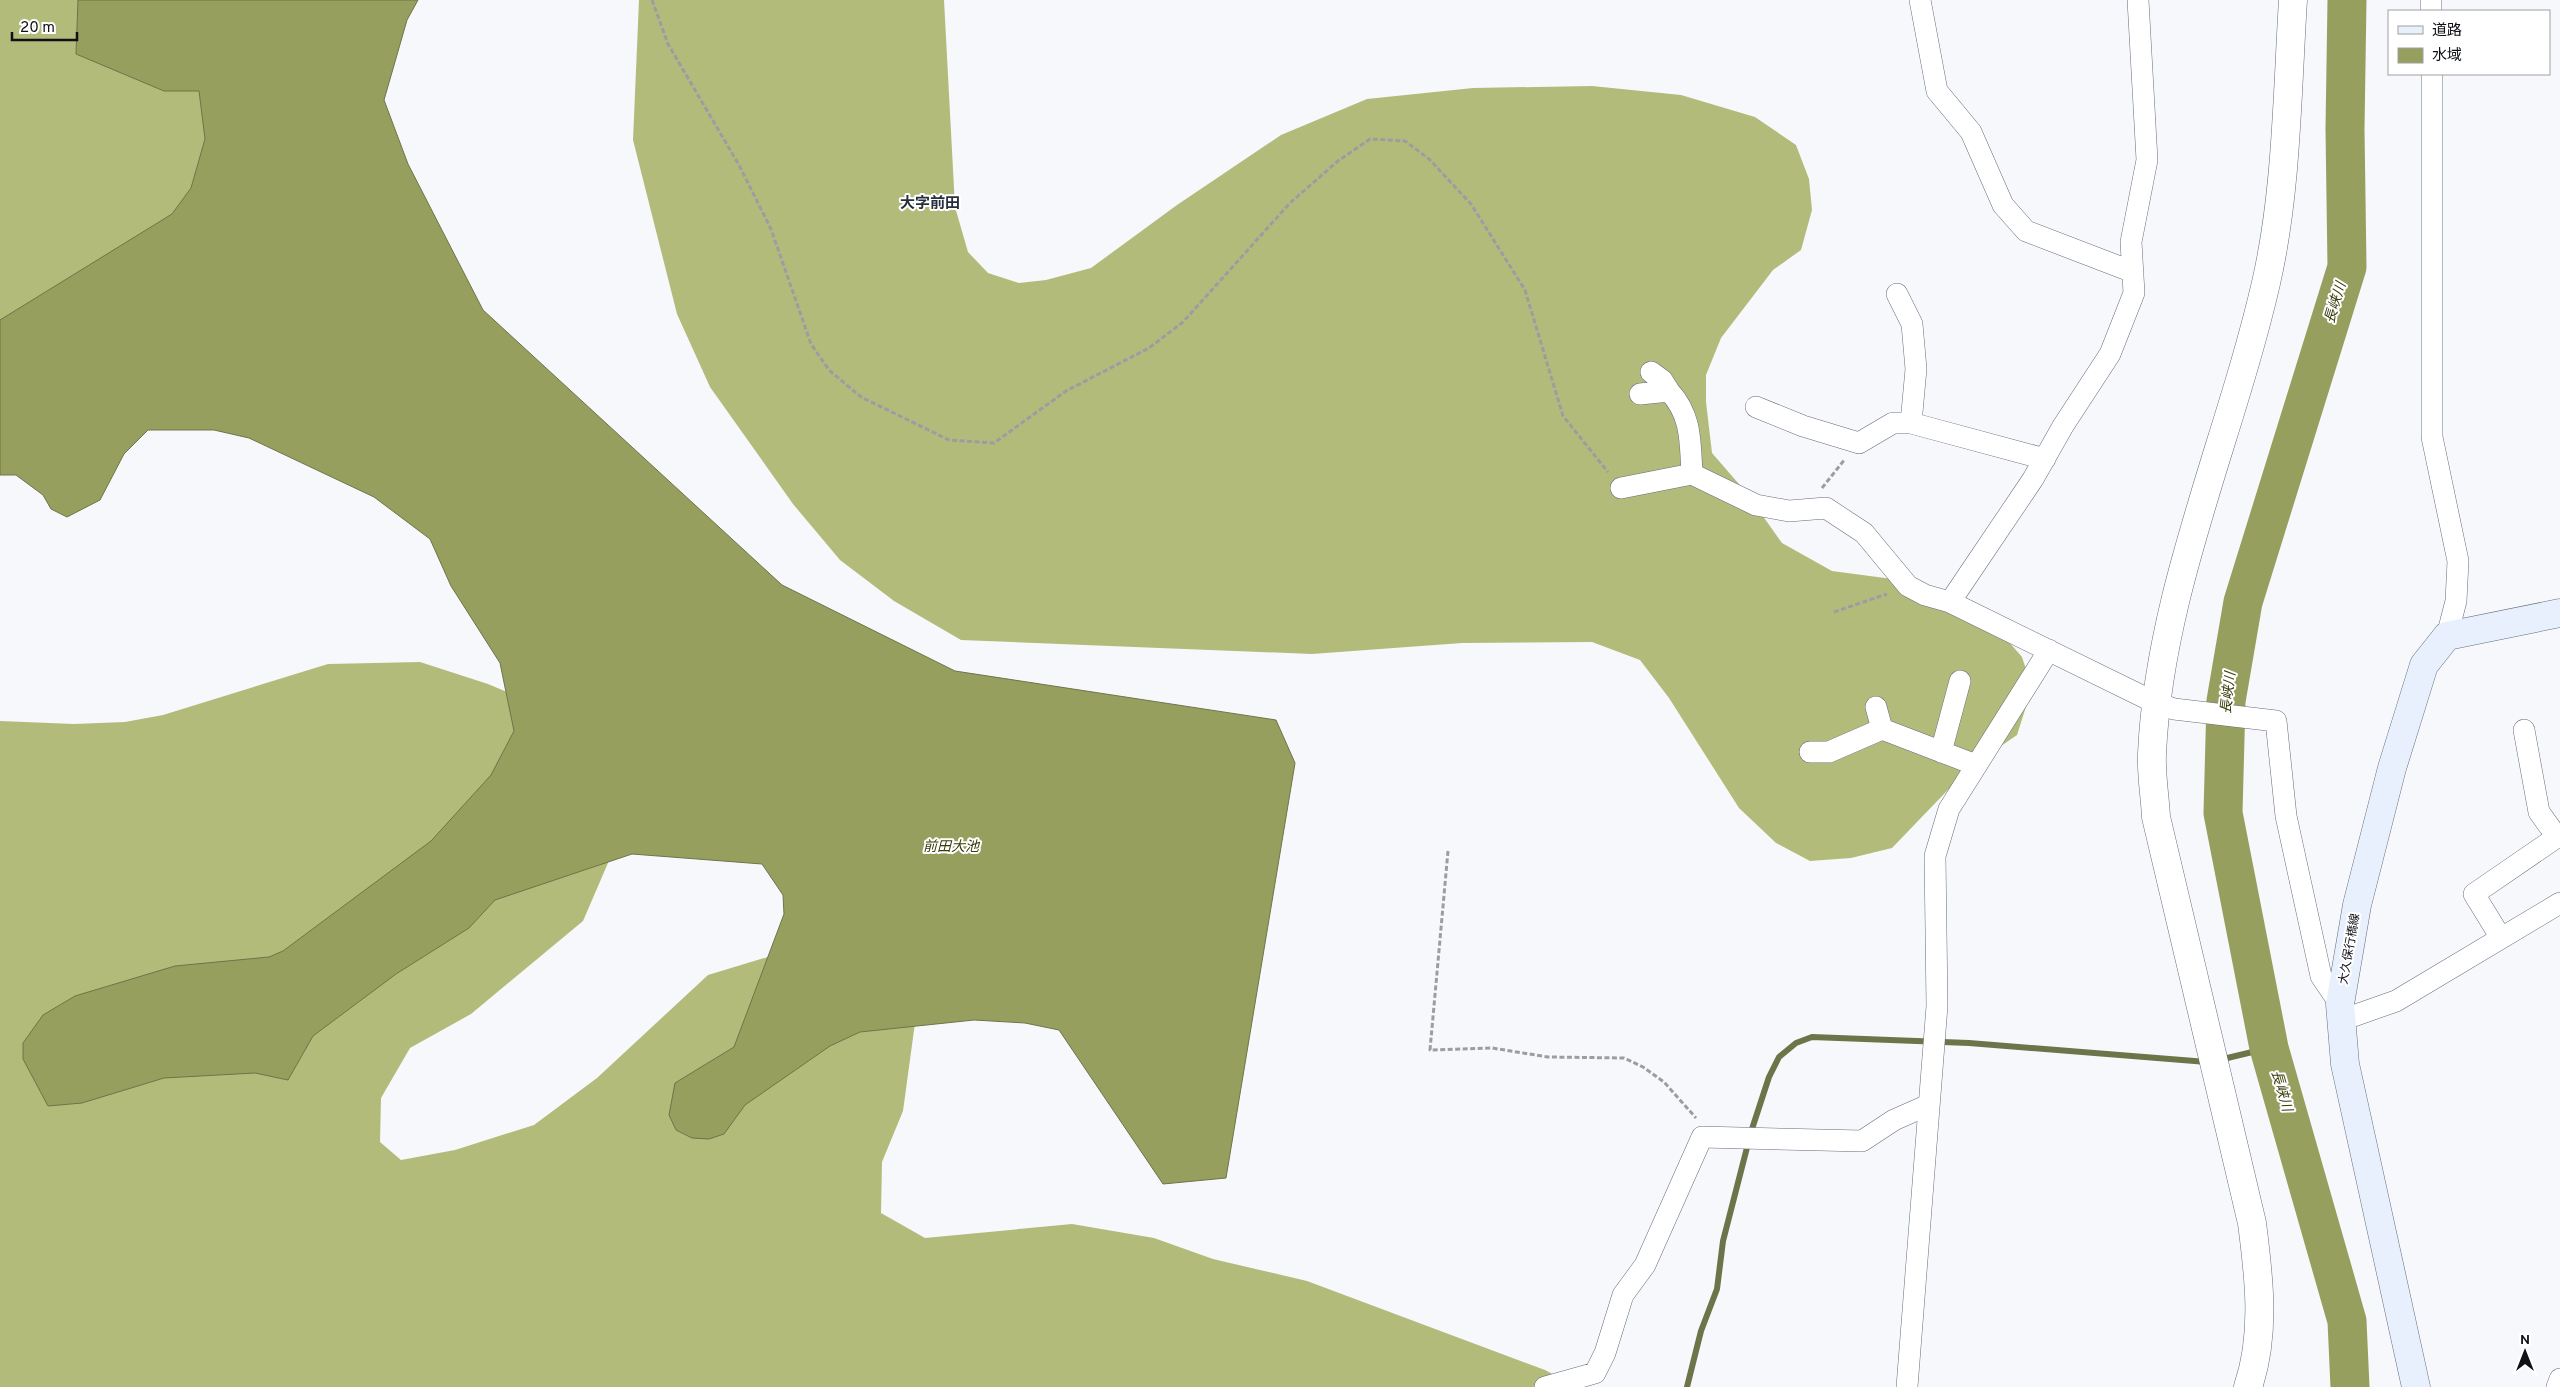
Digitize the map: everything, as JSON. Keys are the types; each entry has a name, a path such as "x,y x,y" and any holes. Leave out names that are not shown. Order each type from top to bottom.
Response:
{"main road":[{"path":"2447,636 2560,613"},
{"name":"大久保行橋線","path":"2416,1387 2345,1064 2341,1012 2358,904 2392,768 2424,665 2447,636"}],"street":[{"path":"1950,602 2033,479 2063,426 2110,354 2134,293 2131,242 2147,160 2138,0"},
{"path":"2248,1387 2258,1340 2260,1289 2252,1223 2156,817 2152,756 2165,706 2169,625 2266,284 2279,218 2293,0"},
{"path":"1919,1 1937,91 1972,132 2003,205 2026,231 2133,272"},
{"path":"2432,75 2432,437 2458,561 2456,601 2447,636"},
{"path":"1897,294 1912,324 1916,369 1910,423"},
{"path":"1651,372 1662,380 1680,403 1689,427 1692,474"},
{"path":"1640,394 1668,390"},
{"path":"1756,407 1803,426 1859,443 1893,423 1910,423 2045,459"},
{"path":"1621,488 1692,474 1756,505 1789,511 1816,507 1826,508 1864,533 1908,586 1925,595 1950,602 2165,706 2276,721 2286,816 2321,976 2341,1012 2396,1001 2560,904"},
{"path":"1908,1387 1937,1006 1935,856 1949,809 2050,650"},
{"path":"1941,752 1960,682"},
{"path":"1876,707 1882,729"},
{"path":"1810,752 1829,752 1882,729 1976,766"},
{"path":"2502,938 2474,894 2557,837 2539,812 2524,730"},
{"path":"1545,1387 1595,1373 1605,1353 1624,1294 1645,1265 1702,1136 1862,1141 1894,1120 1928,1105"},
{"path":"2557,1387 2560,1378"}],"path":[{"path":"652,0 668,44 738,165 771,229 811,344 829,370 861,397 949,440 994,443 1066,390 1149,348 1183,322 1290,203 1338,161 1370,139 1405,141 1429,159 1471,204 1526,290 1563,416 1621,488"},
{"path":"1816,507 1823,487 1859,443"},
{"path":"1834,612 1908,586"},
{"path":"1448,851 1430,1050 1492,1048 1548,1057 1624,1058 1643,1067 1664,1082 1713,1137"}],"shaded area":[{"path":"0,0 136,0 182,58 212,113 232,175 0,402"},
{"path":"639,0 944,0 955,207 968,252 988,273 1019,283 1046,280 1091,268 1177,205 1281,135 1367,99 1473,88 1592,86 1681,95 1755,117 1796,145 1809,179 1812,210 1801,250 1773,270 1721,338 1706,375 1706,402 1712,453 1745,491 1782,543 1832,571 1900,580 1995,626 2022,657 2032,688 2017,735 1969,768 1892,848 1851,858 1810,861 1776,843 1739,808 1669,698 1640,660 1592,642 1462,643 1312,654 961,640 894,601 840,560 793,504 710,387 677,314 633,140"},
{"path":"420,662 488,684 573,720 595,795 608,863 583,921 471,1014 410,1048 381,1098 380,1142 401,1160 455,1150 534,1125 597,1078 708,975 804,946 915,1023 903,1111 882,1162 881,1213 925,1238 1072,1224 1154,1238 1213,1259 1307,1281 1545,1370 1577,1387 0,1387 0,721 74,724 125,722 163,715 328,664"}],"water":[{"name":"前田大池","path":"78,0 418,0 407,20 384,100 408,164 483,310 782,585 955,671 1276,720 1295,763 1226,1178 1163,1184 1059,1030 1025,1023 974,1020 860,1032 830,1046 745,1105 724,1134 709,1139 692,1138 676,1130 669,1115 675,1083 734,1047 784,914 783,895 762,864 632,854 495,900 469,928 396,974 313,1036 288,1080 255,1073 164,1078 82,1103 48,1106 23,1059 23,1043 43,1015 75,996 175,966 269,957 283,951 431,841 491,775 514,731 500,663 451,586 430,539 374,497 249,438 214,430 148,430 124,454 100,500 67,517 51,509 43,495 16,475 0,475 0,320 172,214 191,188 205,139 199,91 164,91 76,54"}],"waterway":[{"name":"長峡川","path":"2347,0 2345,129 2347,267 2243,602 2226,701 2223,813 2269,1048 2347,1321 2350,1387"},
{"path":"1687,1387 1701,1331 1717,1289 1723,1241 1751,1132 1769,1077 1779,1057 1796,1043 1812,1037 1969,1043 2207,1062"},
{"path":"2219,1060 2269,1048"}],"district":[{"name":"大字前田","path":"930,204"}]}
